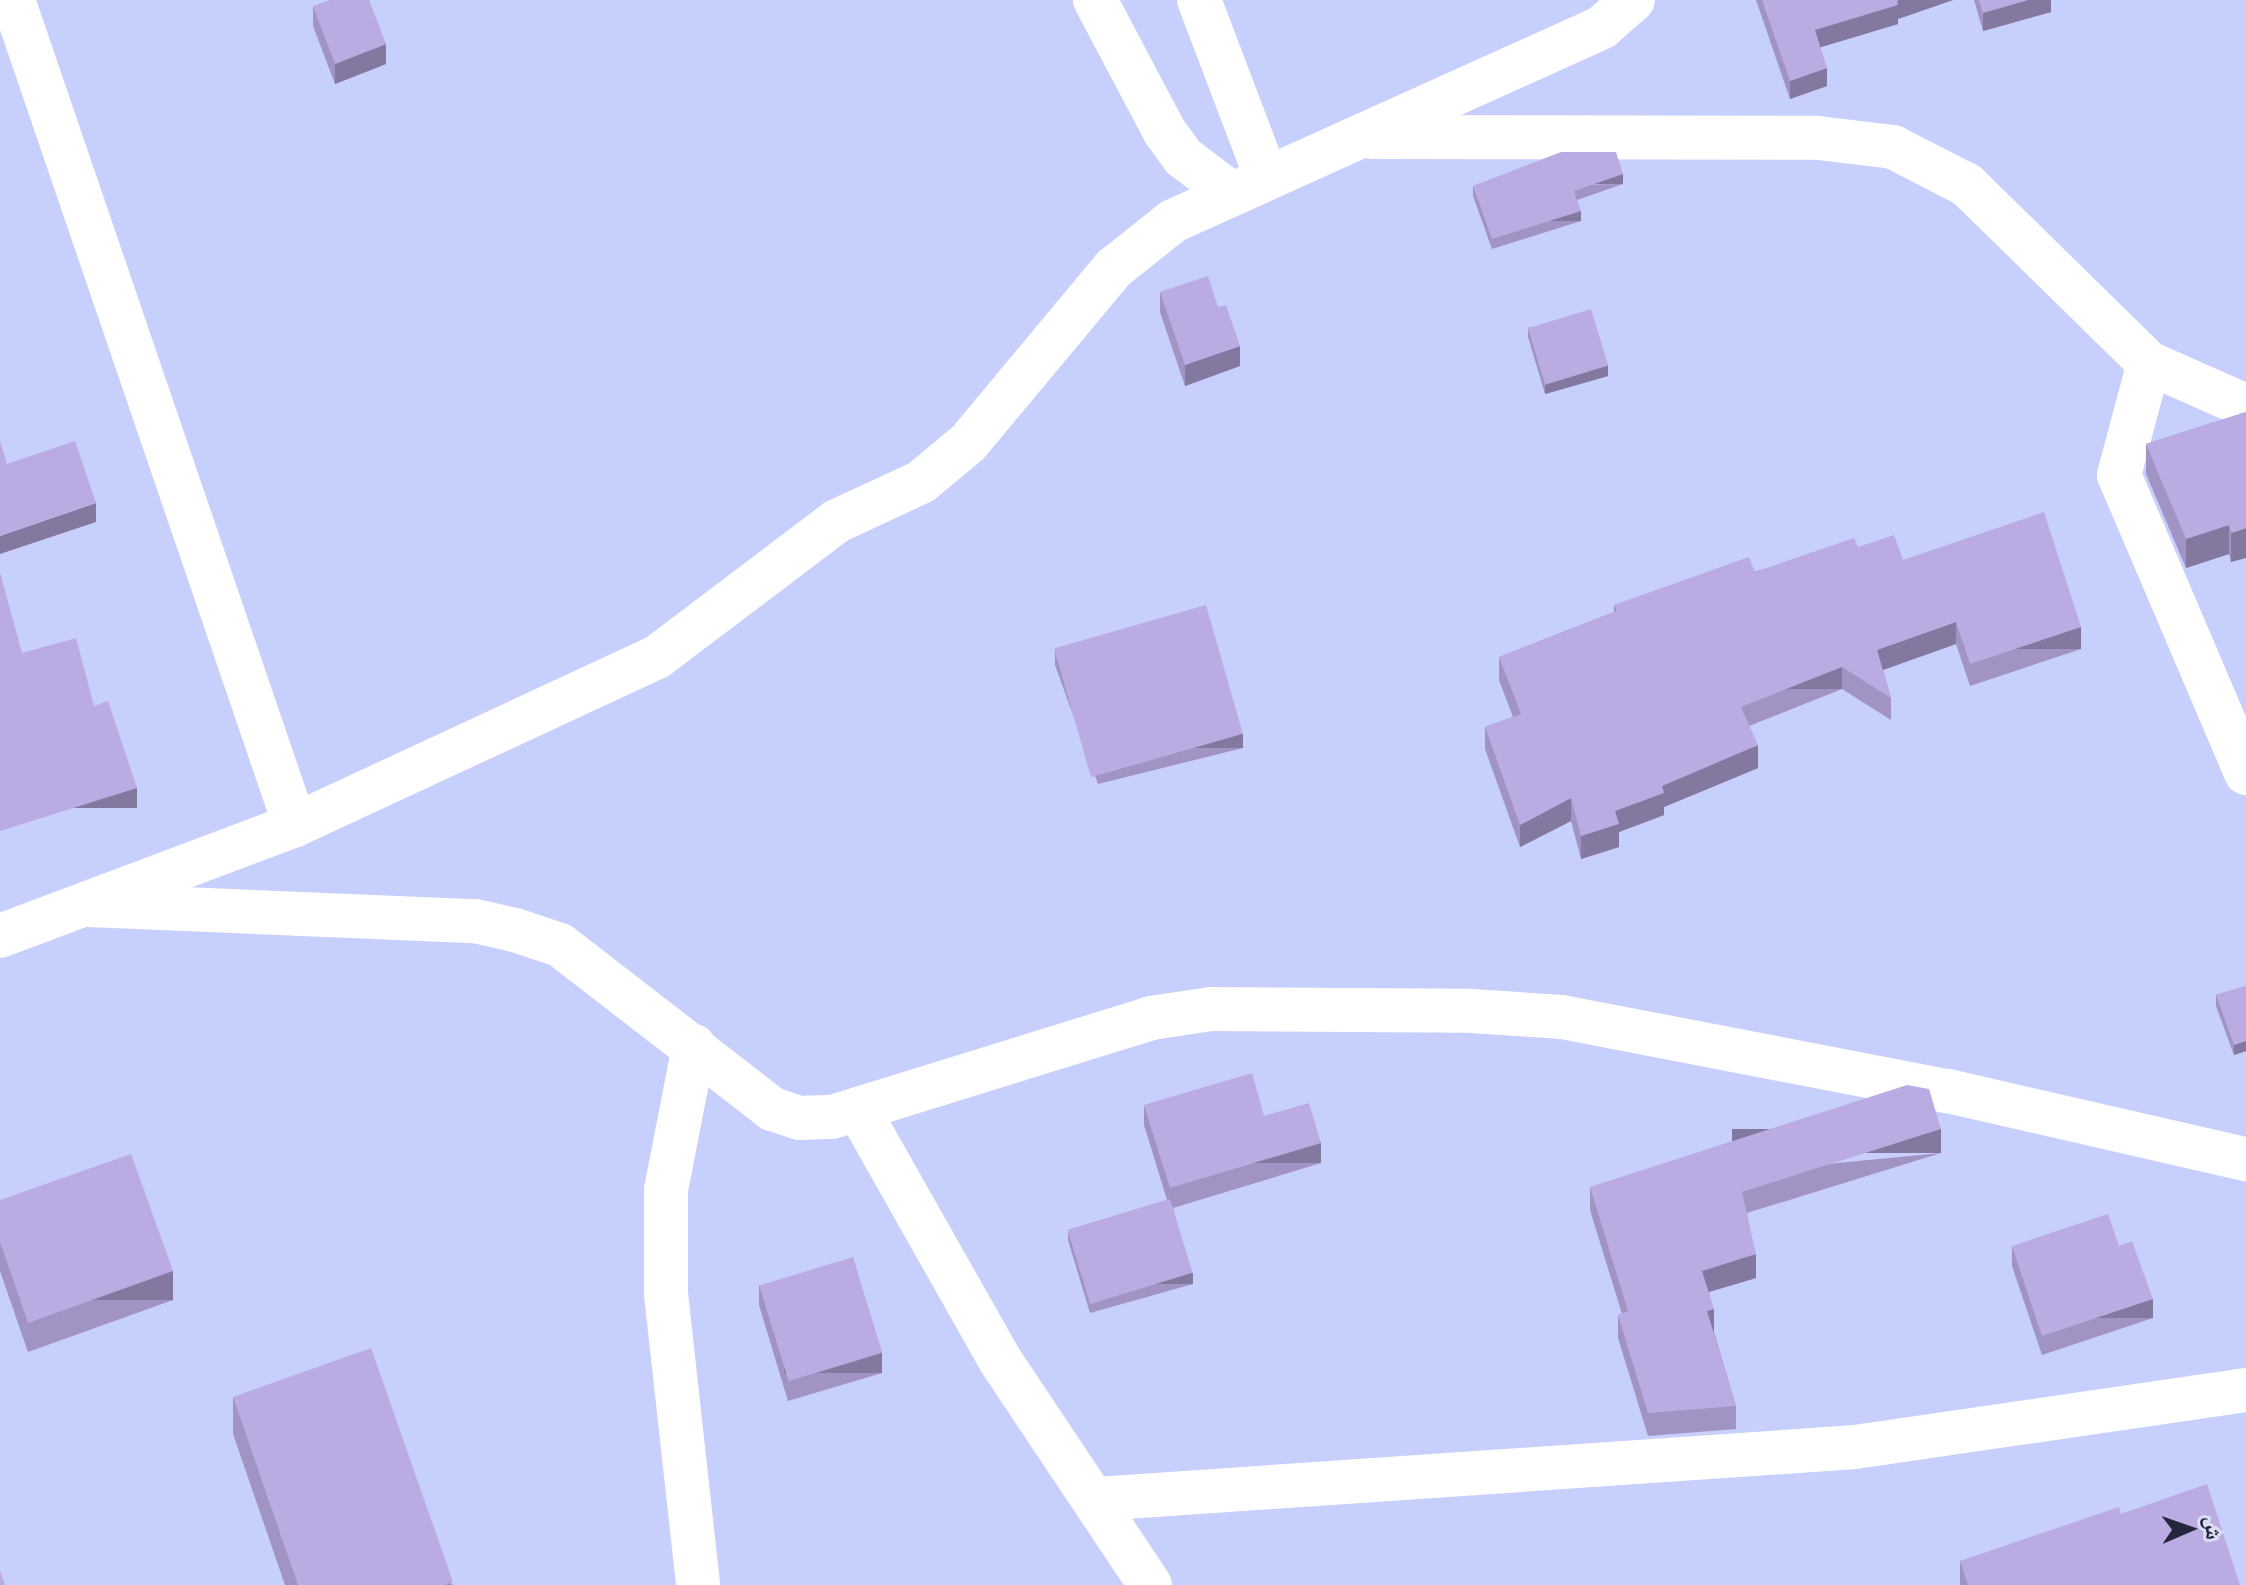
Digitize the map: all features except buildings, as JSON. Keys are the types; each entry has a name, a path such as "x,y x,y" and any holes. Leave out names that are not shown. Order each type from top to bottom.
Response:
{"street":[{"path":"13,0 295,825"},
{"path":"1095,0 1165,132 1183,157 1250,187"},
{"path":"1199,0 1250,187"},
{"path":"0,936 295,825 657,657 837,521 921,482 968,443 1114,268 1173,221 1355,137 1610,9"},
{"path":"1355,137 1818,138 1893,147 1967,185 2149,363 2246,406"},
{"path":"2149,363 2119,475 2246,773"},
{"path":"89,905 475,921 515,930 560,945 772,1109 799,1118 832,1117 1151,1018 1211,1009 1472,1011 1562,1017 1948,1091 2246,1159"},
{"path":"694,1046 666,1190 666,1294 698,1585"},
{"path":"858,1109 1000,1360 1097,1499 1150,1585"},
{"path":"1097,1499 1855,1447 2246,1390"}]}
